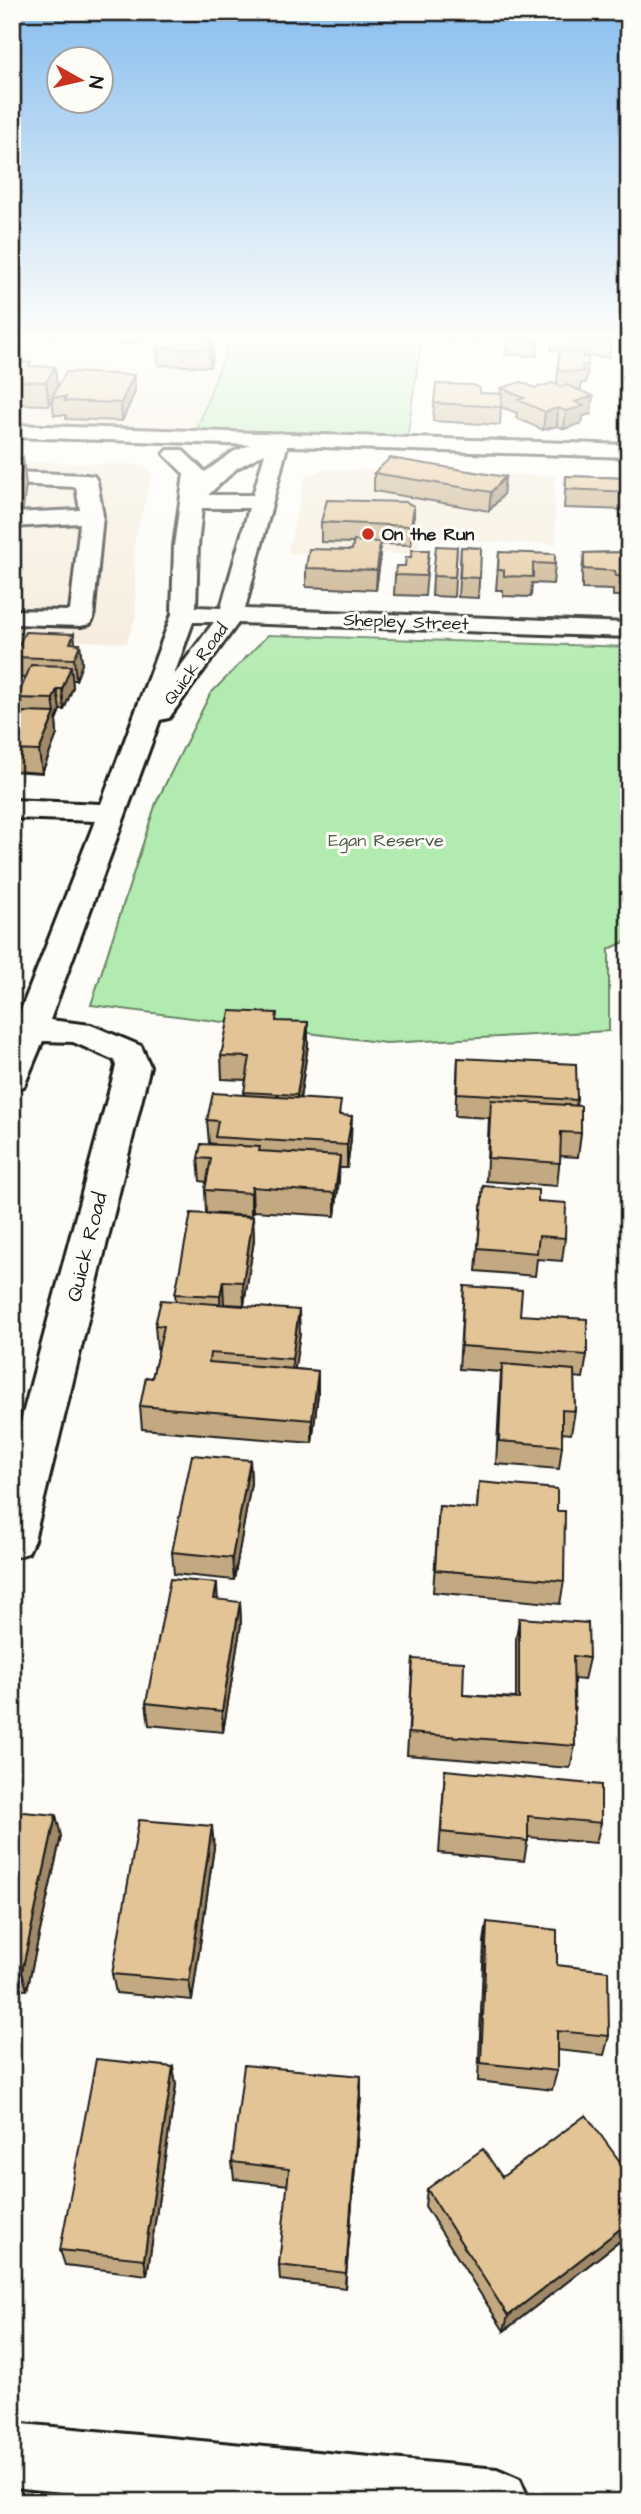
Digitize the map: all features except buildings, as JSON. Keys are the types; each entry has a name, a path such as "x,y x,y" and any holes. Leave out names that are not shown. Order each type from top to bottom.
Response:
{"street":[{"path":"88,451 238,456 261,451"},
{"name":"Quick Road","path":"140,739 231,616 277,451"},
{"path":"336,451 629,468"},
{"name":"Quick Road","path":"12,1078 140,739 184,614 186,546 195,473 175,454"},
{"path":"191,502 210,478 238,456"},
{"path":"12,478 86,481 92,516 81,618 12,617"},
{"path":"191,502 262,501"},
{"path":"12,520 92,516"},
{"name":"Shepley Street","path":"184,614 629,630"},
{"path":"12,809 111,813"},
{"name":"Quick Road","path":"12,1540 133,1066 129,1054 79,1032 30,1030"},
{"path":"12,2455 497,2502"}],"shaded area":[{"path":"12,461 145,465 152,473 134,544 136,616 127,643 12,638"},
{"path":"324,469 554,476 556,544 420,539 417,554 288,553 305,477"}],"green space":[{"name":"Egan Reserve","path":"268,635 629,647 629,940 609,949 609,1031 386,1043 91,1005 156,803 210,694"}],"place":[{"name":"On the Run","path":"368,534"}]}
